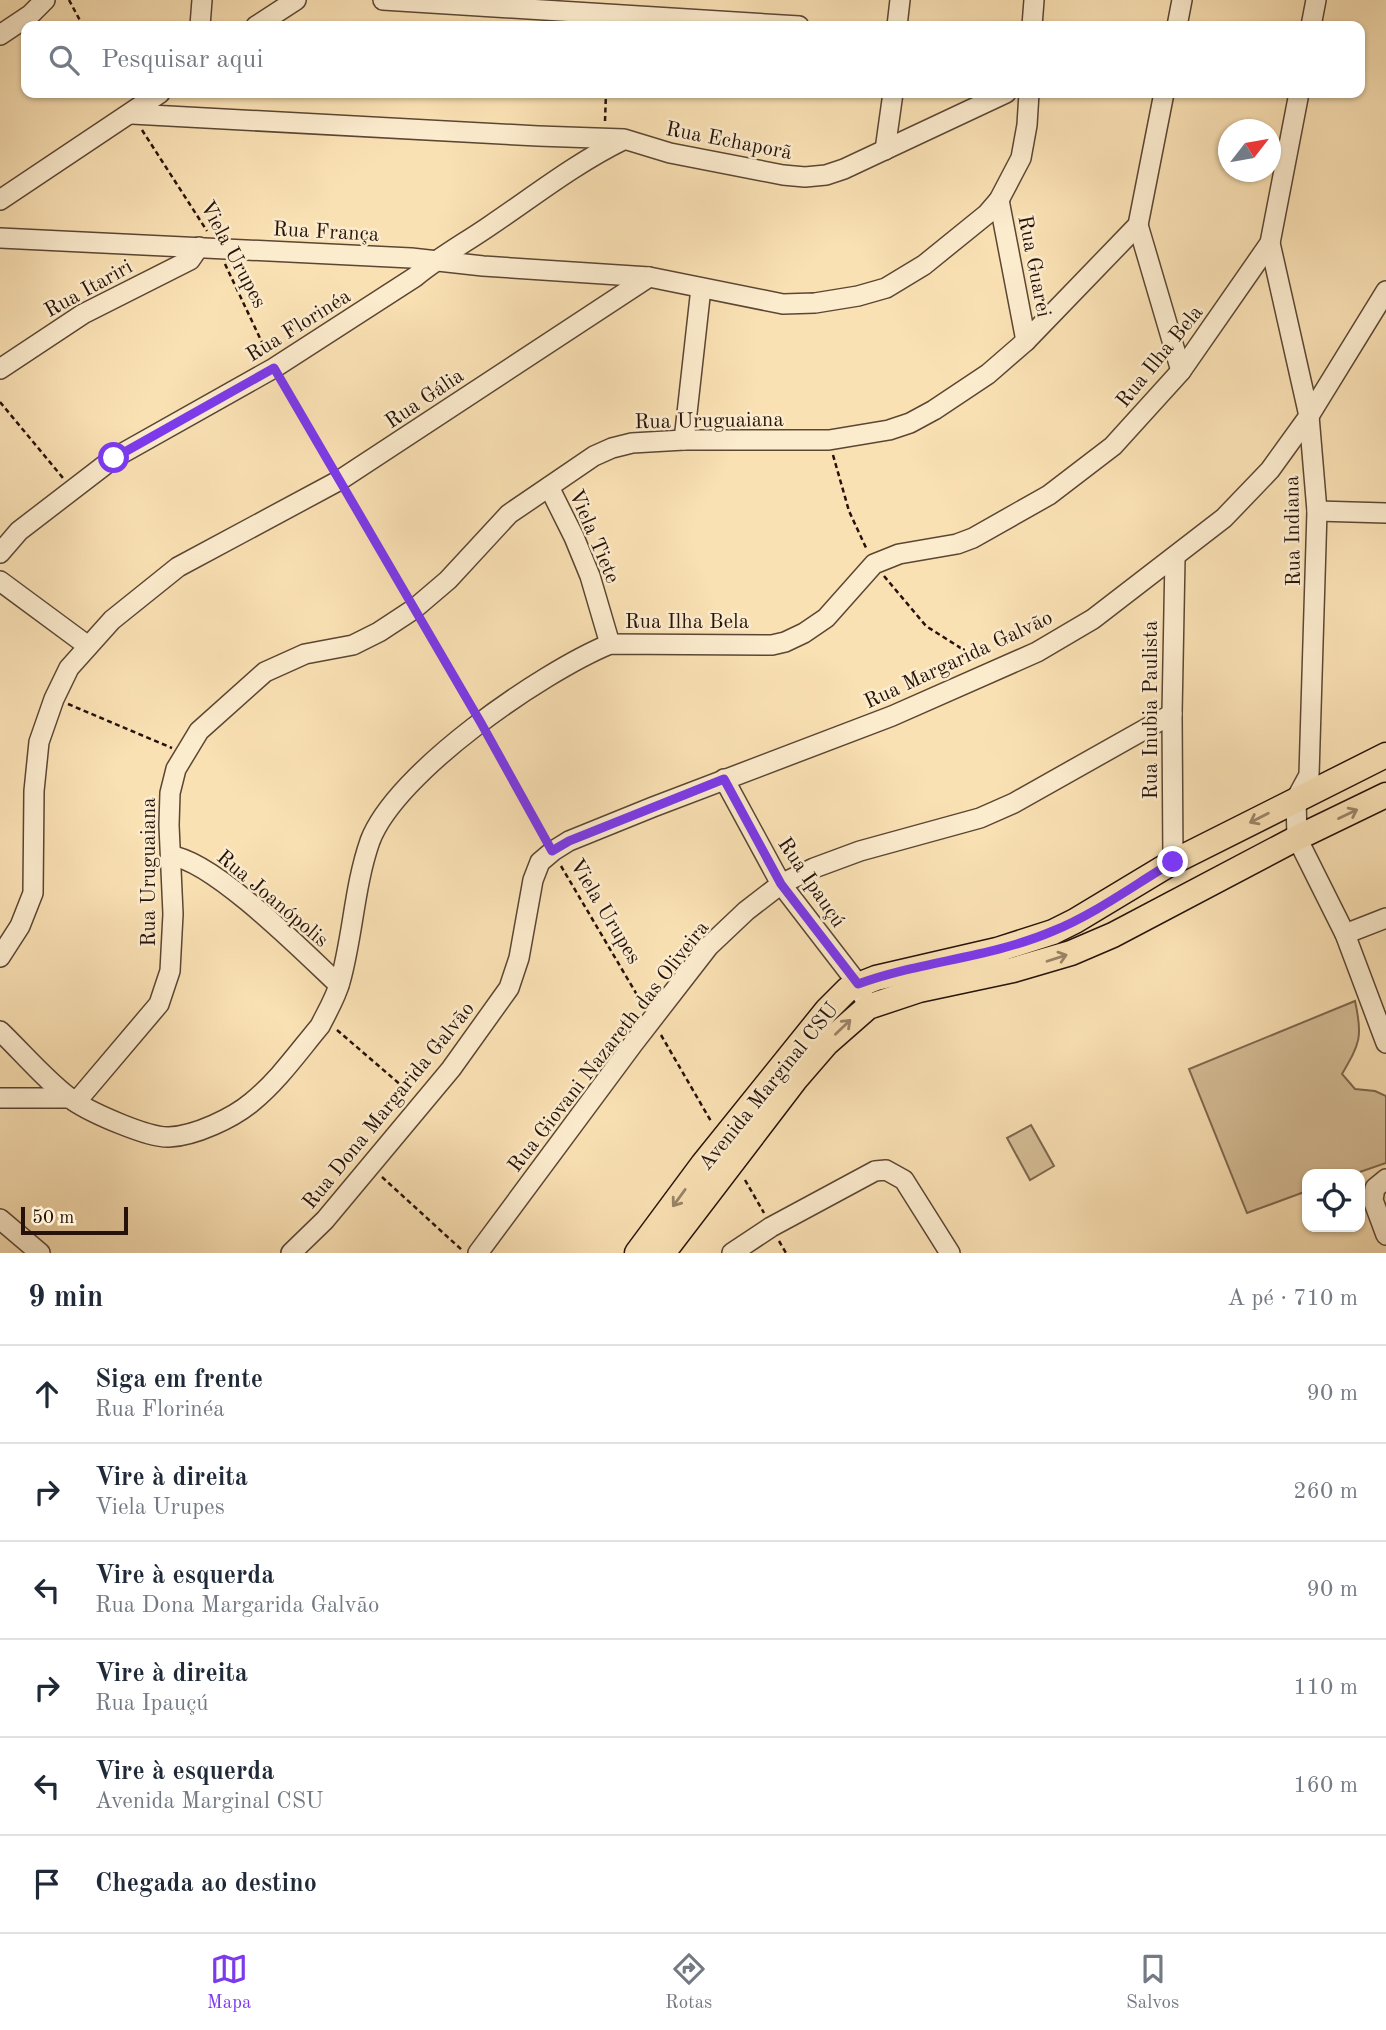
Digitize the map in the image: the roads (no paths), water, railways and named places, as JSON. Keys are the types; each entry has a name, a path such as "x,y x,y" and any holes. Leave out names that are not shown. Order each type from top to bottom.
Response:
{"main road":[{"name":"Avenida Marginal CSU","path":"638,1253 827,1043 868,1007 919,990 1013,971 1114,936 1297,819 1386,755"},
{"name":"Avenida Marginal CSU","path":"663,1253 728,1151 827,1010 840,996 858,984 899,971 997,950 1053,932 1173,862 1297,819 1386,795"}],"street":[{"path":"0,35 30,15 45,0"},
{"path":"200,21 202,0"},
{"path":"264,21 296,0"},
{"path":"383,0 719,21"},
{"path":"898,21 900,0"},
{"path":"1032,21 1034,0"},
{"path":"1178,21 1182,0"},
{"path":"1312,21 1316,0"},
{"path":"0,200 153,98"},
{"path":"885,150 892,98"},
{"name":"Rua Echaporã","path":"132,114 614,138 670,153 805,177 826,176 844,169 995,98"},
{"path":"649,276 783,304 815,303 886,288 924,265 987,214 999,200 1021,158 1029,98"},
{"path":"1163,98 1139,225 1181,371"},
{"name":"Rua Ilha Bela","path":"0,1031 73,1100 141,1131 168,1137 231,1118 253,1102 274,1081 320,1026 339,985 358,883 371,839 392,803 418,773 481,723 561,669 610,644 772,645 785,642 826,618 874,564 899,554 957,544 973,538 1049,495 1113,446 1181,371 1270,243 1298,98"},
{"name":"Rua Florinéa","path":"0,553 19,531 114,458 274,368 415,277 435,260 474,237 614,138"},
{"name":"Rua Guarei","path":"999,200 1026,341"},
{"name":"Rua Uruguaiana","path":"73,1100 159,1004 170,971 173,914 169,825 170,793 176,769 199,731 265,672 305,654 353,645 379,632 414,609 448,580 509,514 594,456 611,448 632,443 684,440 829,440 889,430 910,423 988,374 1026,341 1139,225"},
{"name":"Rua França","path":"0,238 435,260 586,274 649,276"},
{"name":"Rua Indiana","path":"1270,243 1310,416 1317,511 1309,775 1297,819"},
{"name":"Rua Itariri","path":"0,369 83,314 190,260 208,248"},
{"name":"Rua Gália","path":"0,957 20,926 33,893 34,791 39,742 54,699 69,668 112,620 178,567 340,480 649,276"},
{"path":"684,440 701,288"},
{"name":"Rua Margarida Galvão","path":"697,789 892,716 1037,652 1093,619 1224,518 1270,470 1310,416 1386,291"},
{"name":"Viela Tiete","path":"549,487 590,576 610,644"},
{"path":"1317,511 1386,513"},
{"name":"Rua Inubia Paulista","path":"1173,862 1175,558"},
{"path":"0,581 88,646"},
{"name":"Rua Giovani Nazareth das Oliveira","path":"478,1253 709,946 746,911 781,884 860,851 980,818 1025,797 1172,714"},
{"name":"Rua Ipauçú","path":"724,779 781,884 858,984 868,1007"},
{"name":"Rua Dona Margarida Galvão","path":"291,1253 325,1220 451,1069 509,988 519,958 533,880 540,862 569,841 697,789"},
{"path":"1297,819 1345,934 1386,1043"},
{"name":"Rua Joanópolis","path":"171,856 183,857 196,864 261,912 339,985"},
{"path":"1345,934 1386,918"},
{"path":"0,1098 73,1100"},
{"path":"732,1253 771,1227 875,1171 886,1170 904,1180 950,1253"},
{"path":"1386,1179 1375,1188 1373,1200 1386,1235"},
{"path":"1,1228 40,1253"}]}
